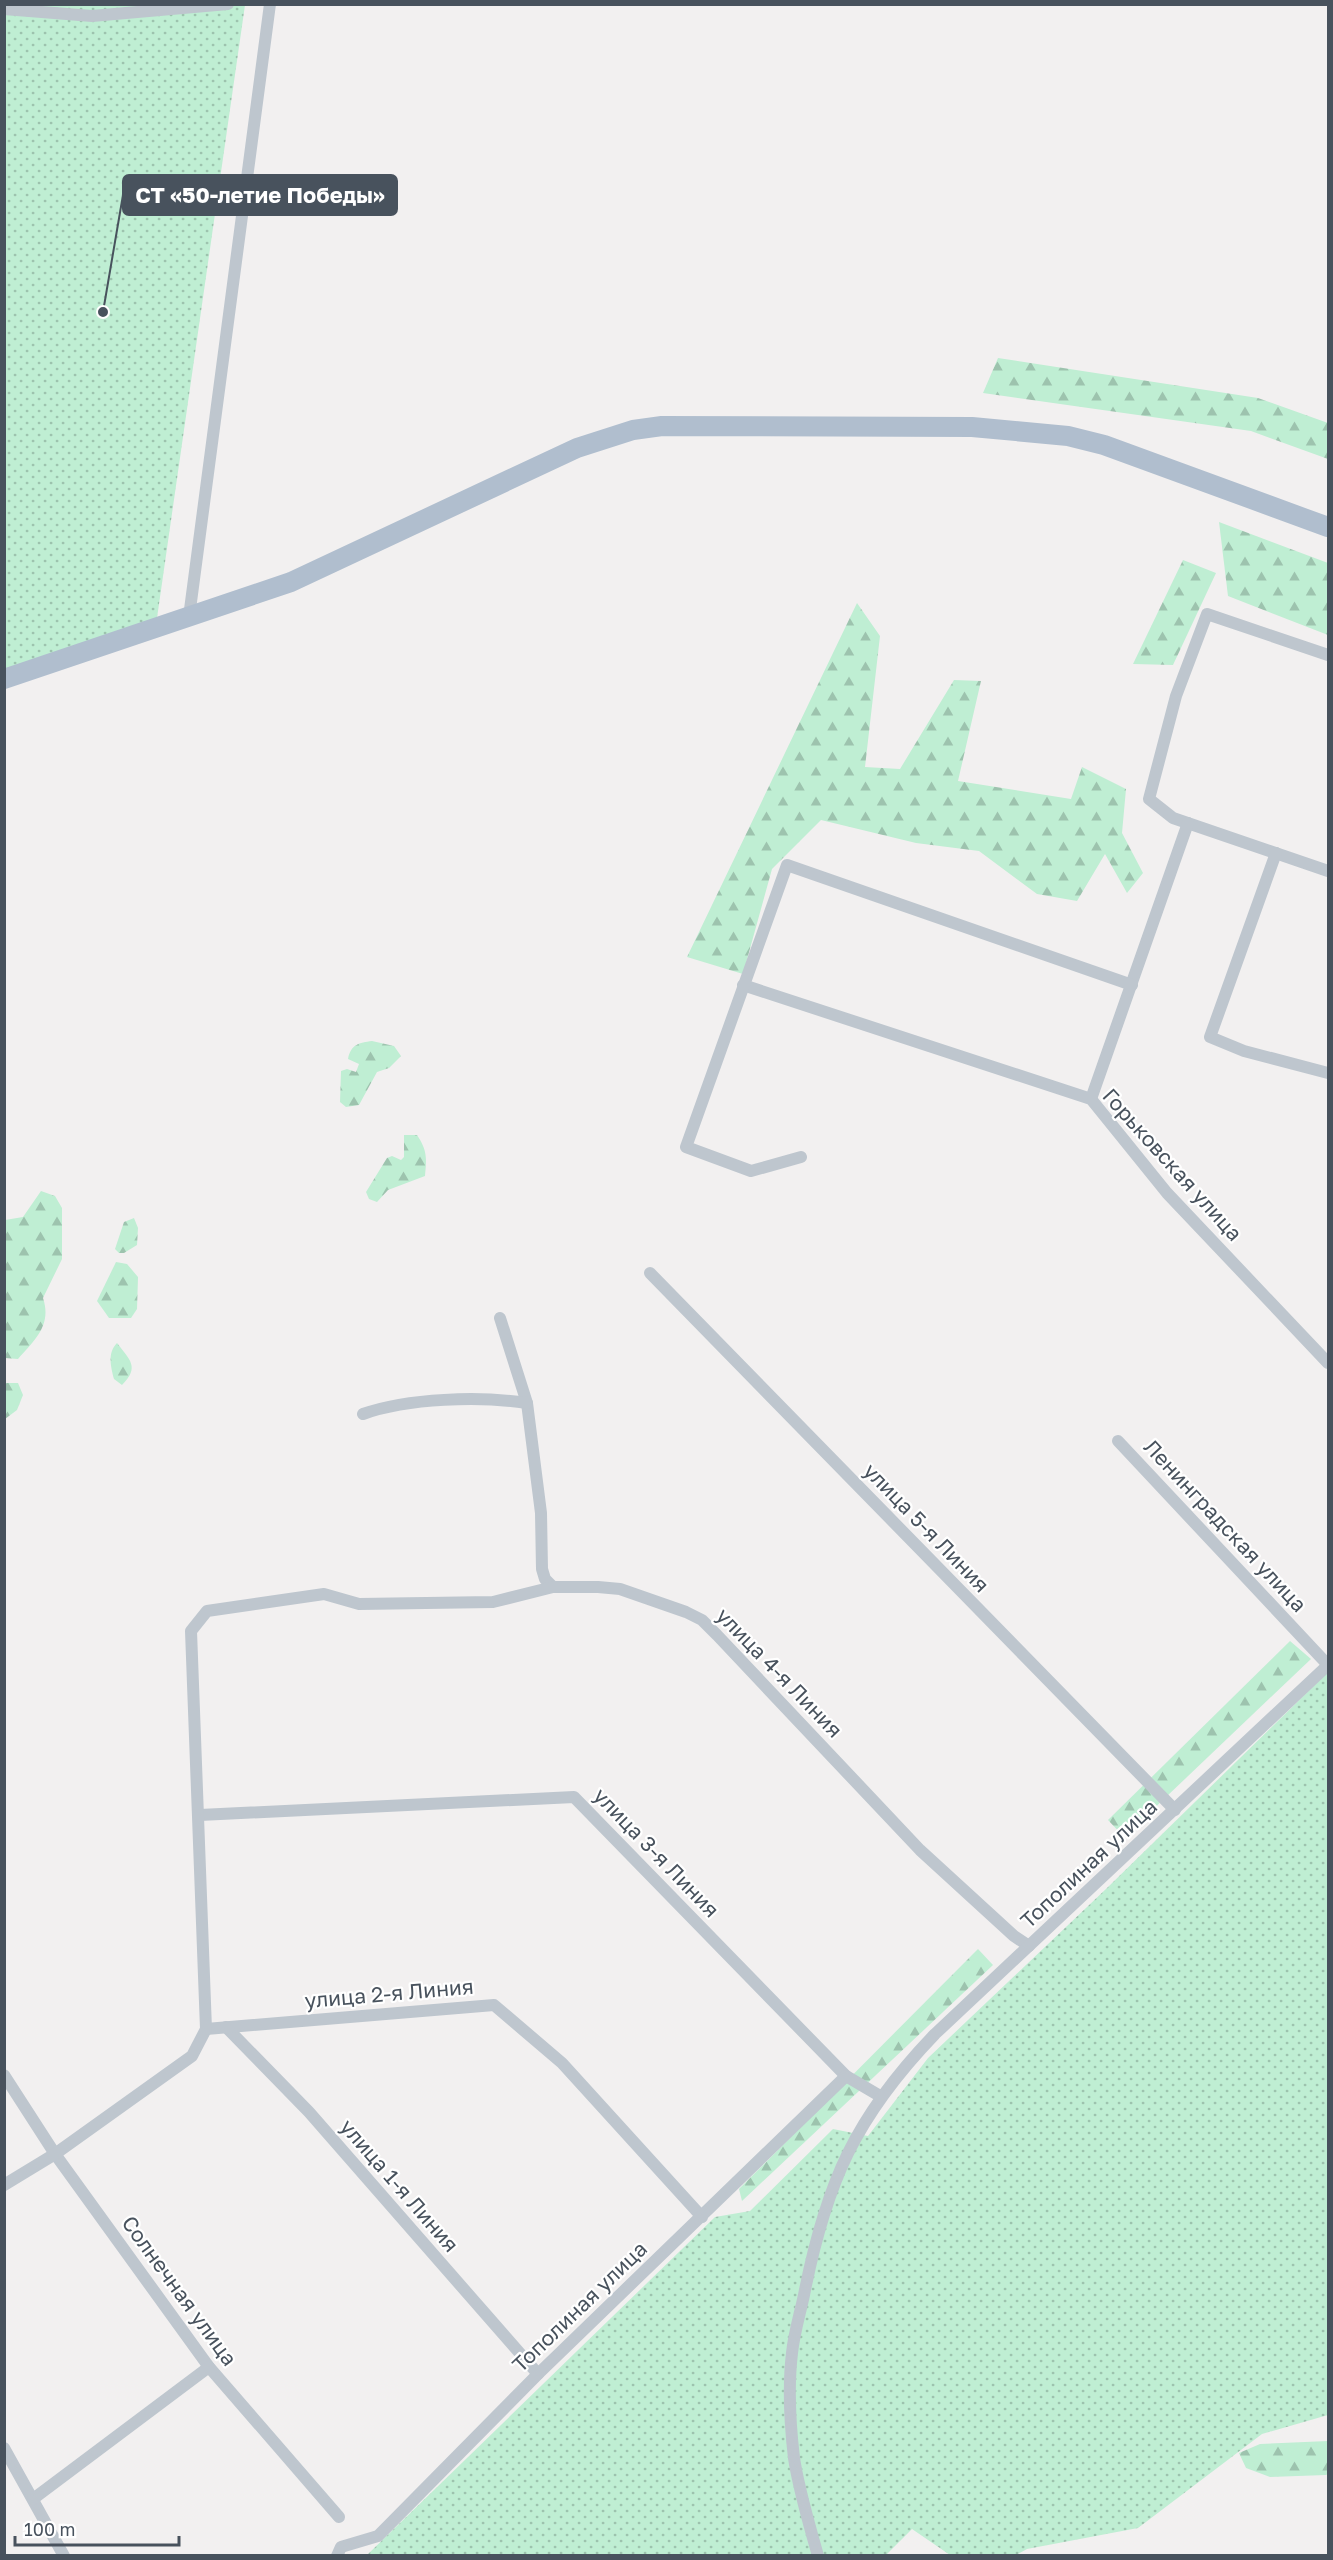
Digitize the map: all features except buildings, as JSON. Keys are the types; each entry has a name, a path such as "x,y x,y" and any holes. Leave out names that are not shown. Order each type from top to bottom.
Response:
{"main road":[{"path":"4,679 291,582 577,448 625,433 662,426 972,427 1068,436 1104,445 1329,527"}],"street":[{"path":"4,9 92,16 228,4"},
{"path":"189,617 270,4"},
{"path":"1329,655 1208,614 1176,696 1149,799 1173,818 1329,871"},
{"path":"1090,1099 1188,823"},
{"path":"1276,853 1210,1036 1244,1051 1329,1073"},
{"path":"801,1157 751,1171 686,1147 787,865 1132,985"},
{"name":"Горьковская улица","path":"743,985 1090,1099 1167,1193 1329,1363"},
{"name":"улица 5-я Линия","path":"650,1272 1175,1810"},
{"path":"500,1318 527,1403 541,1513 542,1569 545,1578 553,1587"},
{"path":"363,1414 380,1408 487,1397 527,1403"},
{"name":"Ленинградская улица","path":"1118,1441 1329,1665"},
{"name":"улица 4-я Линия","path":"200,1815 190,1631 207,1611 324,1594 359,1604 493,1602 553,1587 620,1589 702,1620 920,1850 1014,1936 1029,1946"},
{"name":"Тополиная улица","path":"818,2556 795,2459 791,2409 792,2352 816,2234 830,2192 851,2145 880,2097 935,2034 1329,1665"},
{"name":"улица 3-я Линия","path":"200,1815 574,1797 846,2076 880,2097"},
{"path":"4,2185 55,2154 192,2056 206,2029 200,1815"},
{"name":"улица 2-я Линия","path":"206,2029 494,2005 562,2063 702,2217"},
{"name":"улица 1-я Линия","path":"226,2028 309,2112 538,2374"},
{"name":"Солнечная улица","path":"4,2075 55,2154 209,2367 339,2517"},
{"name":"Тополиная улица","path":"337,2556 341,2547 378,2536 538,2374 846,2076"},
{"path":"33,2499 209,2367"},
{"path":"4,2448 64,2556"}],"green space":[{"path":"4,5 245,5 157,618 4,671"},
{"path":"998,358 1258,398 1328,423 1328,459 1251,431 983,393"},
{"path":"1219,522 1328,563 1328,635 1228,596"},
{"path":"1183,560 1216,573 1173,665 1133,664"},
{"path":"857,603 880,636 865,767 900,769 954,680 981,681 958,781 1071,799 1082,767 1126,789 1122,833 1143,873 1127,893 1105,854 1077,901 1037,894 979,851 916,843 821,820 772,869 743,974 687,957"},
{"path":"372,1041 394,1046 401,1056 389,1068 377,1072 359,1105 346,1107 340,1102 341,1071 347,1069 356,1072 359,1064 348,1059 351,1050 359,1044"},
{"path":"404,1135 417,1135 423,1145 426,1154 425,1176 388,1190 377,1202 369,1199 366,1192 387,1158 392,1156 401,1160 404,1157"},
{"path":"41,1191 55,1196 62,1208 62,1259 43,1298 45,1316 40,1332 18,1359 5,1358 5,1220 23,1217"},
{"path":"134,1218 138,1228 137,1245 124,1253 119,1253 115,1249 124,1222"},
{"path":"116,1262 127,1264 138,1277 137,1309 131,1318 109,1318 97,1301"},
{"path":"117,1343 129,1359 132,1368 122,1385 114,1379 111,1365 112,1351"},
{"path":"5,1383 18,1383 23,1395 17,1410 5,1419"},
{"path":"1290,1641 1311,1659 1124,1837 1108,1820"},
{"path":"1328,1672 1328,2415 1262,2434 1138,2528 1027,2549 1016,2555 950,2555 912,2529 885,2556 366,2556 715,2217 750,2211 833,2129 868,2136 928,2058 1107,1888"},
{"path":"978,1949 993,1965 742,2201 739,2189"},
{"path":"1328,2441 1328,2474 1326,2475 1270,2477 1246,2468 1239,2453 1260,2444"}],"place":[{"name":"СТ «50-летие Победы»","path":"103,312"}]}
